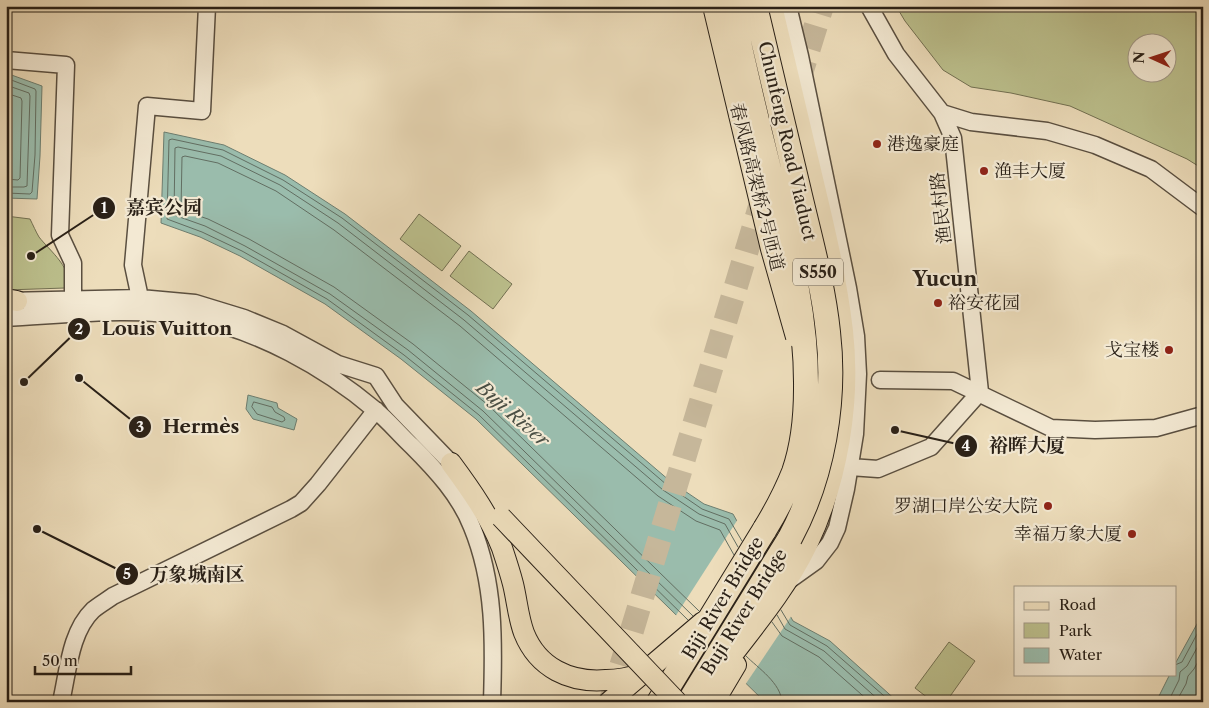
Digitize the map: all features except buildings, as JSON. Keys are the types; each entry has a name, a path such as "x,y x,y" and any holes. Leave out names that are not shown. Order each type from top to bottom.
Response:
{"highway":[{"name":"Chunfeng Road Viaduct","path":"731,6 800,299 806,364 806,398 801,444 785,493 765,529"},
{"name":"Chunfeng Road Viaduct","path":"755,6 821,285 829,333 828,414 823,446 808,501 790,538"},
{"name":"Biji River Bridge","path":"674,661 713,613 765,529"},
{"name":"Buji River Bridge","path":"700,697 790,538"},
{"name":"S550","path":"659,702 674,661"}],"main road":[{"name":"春风路高架桥2号匝道","path":"713,6 771,250 798,343 806,398"},
{"path":"700,697 785,586 838,486 838,447 844,398 843,331 833,270 772,6"},
{"path":"451,463 677,702"},
{"path":"451,463 478,501 496,535 512,578 524,632 533,650 545,664 561,673 594,681 611,680 642,673 674,661"},
{"path":"609,702 674,661"}],"street":[{"path":"140,298 133,265 147,106 202,111 207,6"},
{"path":"788,6 848,288 856,336 858,397 850,467 838,486"},
{"name":"渔民村路","path":"869,6 896,54 942,113 951,132 956,153 980,392"},
{"path":"6,60 66,65 60,235 73,263 73,300"},
{"path":"942,113 971,122 1047,132 1095,144 1151,170 1203,208"},
{"path":"10,300 140,298 179,301 209,306 283,334 338,364 376,376 395,405 451,463"},
{"path":"6,318 137,312 193,317 266,341 302,359 354,393 376,410 436,472 462,506 472,527 482,556 491,601 494,646 492,702"},
{"path":"880,380 954,381 1051,428 1095,430 1156,428 1203,415"},
{"path":"850,467 878,468 931,447 980,392"},
{"path":"62,702 79,629 93,610 113,596 292,510 318,484 376,410"}],"green space":[{"path":"896,6 1203,6 1203,169 1187,159 1070,106 1011,93 971,87 943,70 905,21"},
{"path":"419,214 461,246 442,271 400,239"},
{"path":"6,216 30,219 39,237 64,268 68,282 65,288 6,290"},
{"path":"469,251 512,284 493,309 450,276"},
{"path":"949,642 975,661 946,702 933,702 915,688"}],"water":[{"path":"6,73 42,86 37,199 6,198"},
{"name":"Buji River","path":"164,132 224,145 285,175 345,214 471,311 670,481 704,504 733,514 793,621 830,641 898,702 765,702 476,419 401,359 325,304 240,256 200,237 161,223"},
{"path":"248,395 277,403 278,408 297,419 294,430 253,419 246,409"},
{"path":"1203,613 1203,702 1156,702 1169,676 1176,676 1176,662"}],"pier":[{"path":"738,519 792,615 745,685 675,617"}],"tunnel":[{"path":"798,83 822,6"},
{"path":"611,700 787,117"}],"place":[{"name":"港逸豪庭","path":"877,144"},
{"name":"渔丰大厦","path":"984,171"},
{"name":"嘉宾公园","path":"31,256"},
{"name":"裕安花园","path":"938,303"},
{"name":"戈宝楼","path":"1169,350"},
{"name":"Hermès","path":"79,378"},
{"name":"Louis Vuitton","path":"24,382"},
{"name":"裕晖大厦","path":"895,430"},
{"name":"罗湖口岸公安大院","path":"1048,506"},
{"name":"万象城南区","path":"37,529"},
{"name":"幸福万象大厦","path":"1132,534"}],"district":[{"name":"Yucun","path":"945,279"}]}
